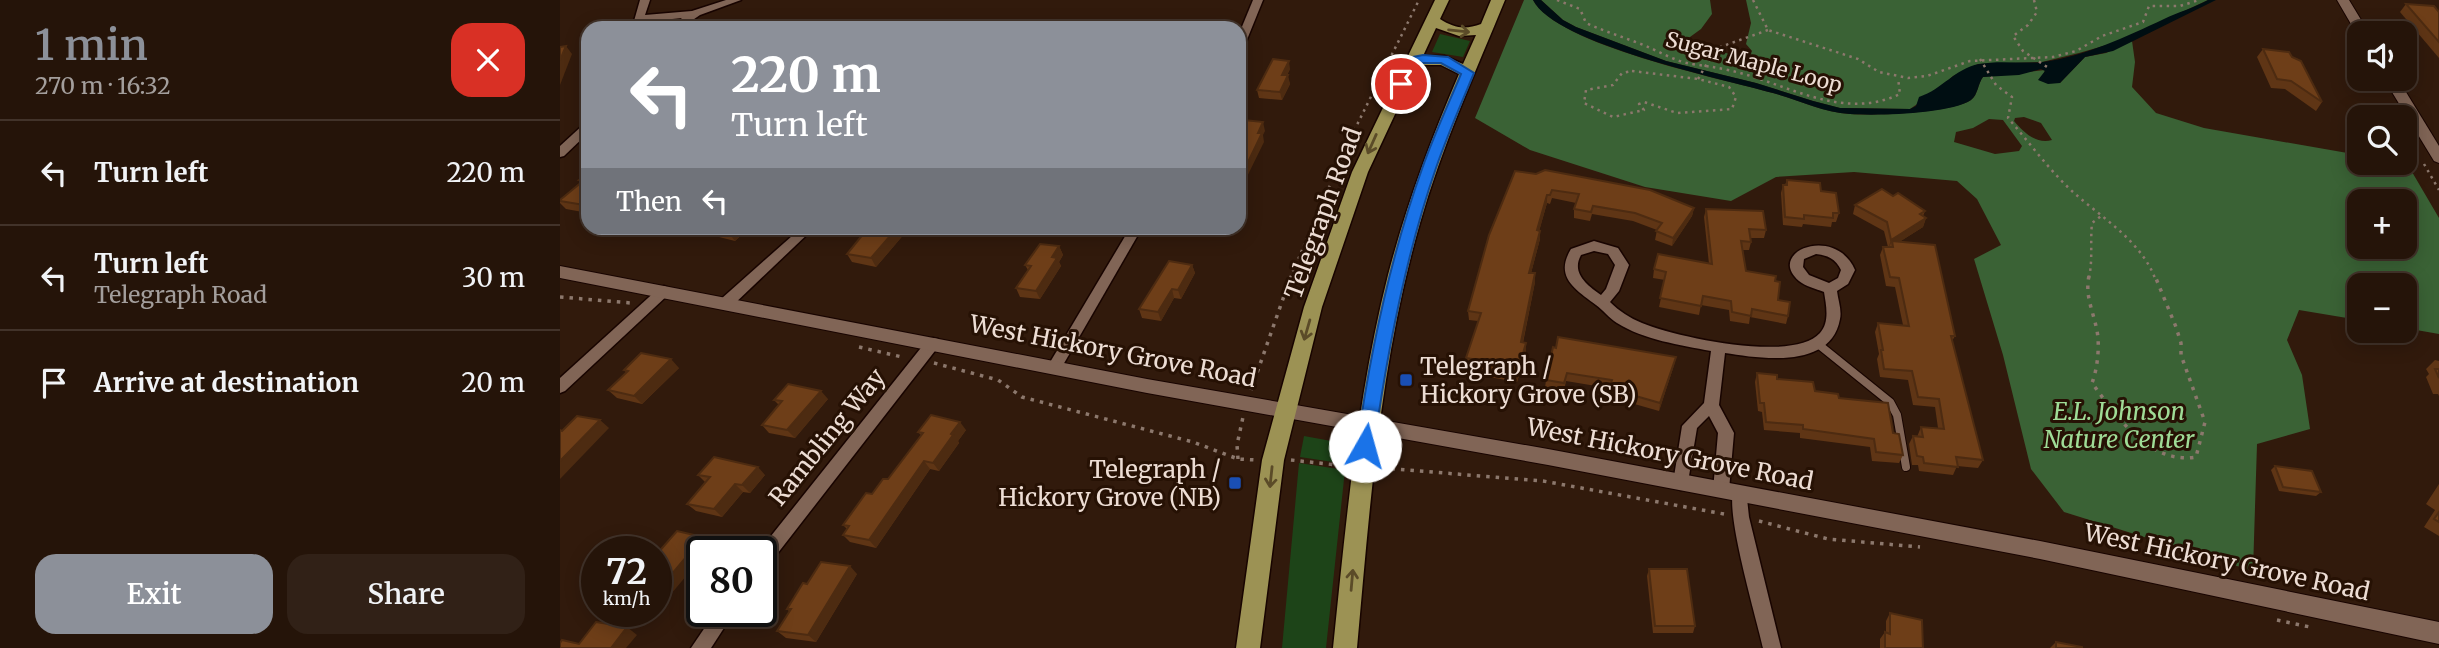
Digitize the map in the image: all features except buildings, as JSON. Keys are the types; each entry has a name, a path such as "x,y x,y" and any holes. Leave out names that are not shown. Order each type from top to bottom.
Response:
{"highway":[{"name":"Telegraph Road","path":"1248,648 1273,460 1284,411 1342,220 1369,151 1442,0"},
{"path":"1345,648 1368,425 1395,285 1429,166 1499,0"},
{"path":"1432,20 1455,32 1472,33 1487,27"},
{"path":"1412,61 1444,60 1468,73"}],"street":[{"path":"638,21 645,0"},
{"path":"649,21 696,13 736,0"},
{"path":"1246,30 1258,0"},
{"path":"2343,0 2356,21"},
{"path":"684,21 696,13"},
{"path":"2397,91 2439,158"},
{"path":"560,153 581,134"},
{"path":"726,303 800,235"},
{"path":"1054,368 1132,235"},
{"name":"West Hickory Grove Road","path":"560,272 1054,368 2040,550 2439,633"},
{"path":"1602,302 1619,317 1643,328 1719,347 1789,354 1818,344 1829,329 1833,314 1830,289"},
{"path":"560,387 664,292"},
{"name":"Rambling Way","path":"777,542 933,343"},
{"path":"1719,347 1711,405 1726,433 1731,492 1741,517 1772,648"},
{"path":"1681,483 1690,426 1711,405"},
{"path":"700,648 715,627"}],"lane":[{"path":"1818,344 1889,402 1897,415 1906,467"}],"path":[{"path":"1256,374 1324,192 1352,129 1419,0"},
{"name":"Sugar Maple Loop","path":"1557,0 1580,9 1586,23 1609,34 1690,64 1743,74 1807,97 1845,103 1895,99 1900,94 1899,78"},
{"path":"1753,0 1768,30"},
{"path":"2034,0 2037,12 2034,18 2013,36 2014,41 2025,53 2050,69"},
{"path":"1698,79 1706,65 1709,51 1768,30 1858,59 1869,67 1899,78 1927,76 1981,61 2033,56 2053,57 2076,51 2102,36 2143,22 2148,6 2162,2 2185,7 2199,0"},
{"path":"1981,61 2000,89 2011,96 2008,118 2071,190 2101,216 2148,260 2182,343 2181,355 2205,422 2203,439 2197,446 2196,457 2184,463 2170,459 2142,440 2108,405 2092,383 2096,372 2098,337 2090,312 2088,281 2094,255 2090,244 2092,223 2101,216"},
{"path":"1649,71 1678,78 1698,79 1729,87 1736,97 1732,109 1677,113 1644,102 1639,104 1644,110 1613,117 1584,103 1586,90 1613,85 1622,73 1649,71"},
{"path":"560,297 632,303"},
{"path":"937,364 998,380 1022,397 1193,442 1248,461"},
{"path":"1238,459 1239,427"},
{"path":"1300,460 1347,466"},
{"path":"1422,470 1565,484 1719,513"},
{"path":"1764,522 1828,539 1921,547"},
{"path":"2266,617 2295,626 2319,628"}],"green space":[{"name":"E.L. Johnson Nature Center","path":"1524,0 1533,0 1548,16 1573,32 1606,46 1820,108 1850,114 1912,113 1947,108 1971,100 1983,77 2045,70 2043,76 2060,83 2085,57 2106,53 2132,41 2135,62 2132,87 2156,113 2204,128 2347,153 2347,175 2414,175 2439,218 2439,334 2417,330 2417,273 2347,273 2347,318 2299,310 2287,340 2302,375 2310,429 2257,444 2253,571 2064,512 2031,469 2003,355 1974,259 2001,245 1977,199 1957,181 1854,172 1776,177 1731,201 1645,187 1530,150 1475,118","holes":["2024,117 2041,123 2052,140 2036,139 2014,121 2015,118","1989,119 2003,120 2022,146 2019,151 1995,154 1954,142 1956,132 1973,128"]},
{"path":"1541,0 1710,0 1712,14 1701,29 1690,37 1690,46 1746,59 1752,51 1746,44 1751,23 1746,0 2208,0 2117,42 2079,53 2042,62 1978,64 1953,76 1910,109 1840,108 1756,83 1666,61 1576,27 1563,20"},
{"path":"1440,34 1470,41 1463,57 1432,52"},
{"path":"1304,436 1348,444 1346,464 1300,457"},
{"path":"1299,463 1345,470 1326,648 1282,648"}],"shaded area":[{"path":"1533,0 1541,0 1563,20 1576,27 1666,61 1756,83 1840,108 1910,109 1916,106 1919,97 1970,67 1995,62 2043,62 2090,51 2208,0 2216,0 2113,51 2085,57 2060,83 2048,84 2038,80 2045,71 2041,69 2019,75 1983,77 1973,98 1961,105 1931,111 1877,115 1830,111 1643,58 1573,31 1548,16"}],"place":[{"name":"Telegraph / Hickory Grove (SB)","path":"1406,380"},
{"name":"Telegraph / Hickory Grove (NB)","path":"1235,483"}],"route":[{"path":"1365,446 1375,377 1411,224 1429,166 1468,73 1444,60 1423,59 1412,61 1401,84"}]}
